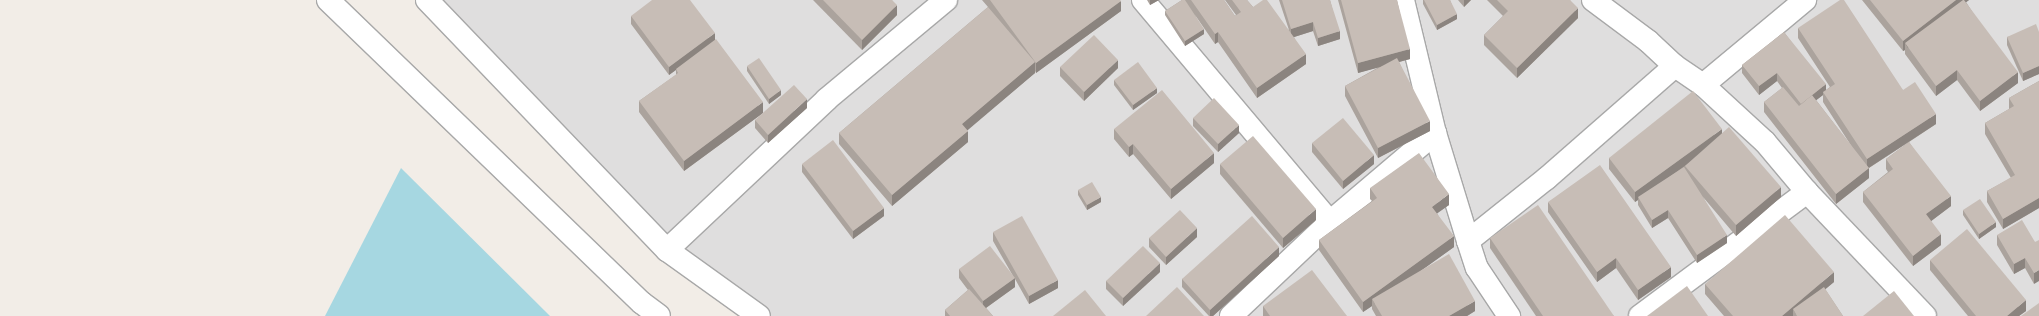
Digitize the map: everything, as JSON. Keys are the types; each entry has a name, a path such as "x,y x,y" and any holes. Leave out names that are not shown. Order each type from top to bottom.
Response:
{"street":[{"path":"328,0 642,303 659,316"},
{"path":"427,0 667,250 759,316"},
{"path":"667,250 827,99 946,0"},
{"path":"1143,0 1330,222"},
{"path":"1403,0 1435,133 1468,242 1477,268 1508,316"},
{"path":"1593,0 1648,41 1675,66 1702,85 1765,142 1807,192 1925,316"},
{"path":"1702,85 1804,0"},
{"path":"1468,242 1547,178 1675,66"},
{"path":"1232,316 1330,222 1435,133"},
{"path":"1640,316 1807,192"}],"shaded area":[{"path":"435,0 2039,0 2039,316 766,316 667,250"}],"water":[{"path":"401,168 550,316 325,316"}],"building":[{"path":"652,0 690,0 715,33 669,67 631,16"},
{"path":"823,0 892,0 897,5 862,40"},
{"path":"990,0 1120,0 1121,1 1036,63"},
{"path":"1182,0 1185,0 1204,29 1185,41 1165,11"},
{"path":"1191,0 1224,0 1235,16 1241,12 1232,0 1247,0 1253,7 1263,0 1267,0 1306,54 1257,88 1218,32 1215,34"},
{"path":"1282,0 1330,0 1340,31 1318,38 1313,22 1291,29"},
{"path":"1341,0 1397,0 1410,49 1358,63"},
{"path":"1424,0 1450,0 1457,14 1437,25"},
{"path":"1497,0 1570,0 1578,8 1517,68 1484,35 1508,11"},
{"path":"1840,0 1844,0 1903,90 1915,82 1936,114 1867,159 1823,92 1835,84 1798,28"},
{"path":"1870,0 1956,0 1903,41"},
{"path":"1963,0 2018,72 1980,101 1957,70 1936,86 1905,43"},
{"path":"988,7 1035,62 962,124 968,131 892,195 839,133"},
{"path":"2036,24 2039,32 2039,66 2023,73 2007,37"},
{"path":"1784,32 1826,84 1801,104 1777,73 1759,86 1742,65"},
{"path":"1094,35 1118,60 1084,92 1060,67"},
{"path":"716,39 763,102 684,161 639,101 678,73 676,69"},
{"path":"759,58 781,90 769,99 747,66"},
{"path":"1397,58 1430,121 1378,148 1345,86"},
{"path":"1138,62 1157,88 1133,105 1114,80"},
{"path":"2039,81 2039,198 2003,219 1987,191 2015,175 1985,123 2014,106 2009,98"},
{"path":"794,85 807,99 768,135 755,120"},
{"path":"1783,87 1799,106 1812,95 1869,168 1836,194 1764,102"},
{"path":"1162,90 1214,153 1171,189 1133,144 1129,147 1114,129"},
{"path":"1693,91 1722,129 1635,192 1609,158"},
{"path":"1214,98 1239,125 1218,144 1193,118"},
{"path":"1343,118 1374,155 1343,181 1312,143"},
{"path":"1729,127 1781,187 1736,225 1685,166"},
{"path":"1253,136 1316,209 1283,238 1220,164"},
{"path":"833,140 884,208 853,231 802,164"},
{"path":"1909,142 1951,196 1926,214 1941,234 1913,256 1863,192 1893,169 1886,159"},
{"path":"1419,153 1449,194 1432,207 1454,236 1363,302 1319,240 1377,198 1370,188"},
{"path":"1600,165 1671,267 1638,290 1616,258 1597,272 1548,202"},
{"path":"1684,167 1727,235 1697,255 1668,210 1652,220 1638,197"},
{"path":"1092,182 1101,197 1087,205 1078,190"},
{"path":"1980,199 1996,222 1979,234 1963,210"},
{"path":"1538,205 1614,316 1543,316 1490,238"},
{"path":"1180,210 1197,228 1166,257 1149,238"},
{"path":"1785,215 1834,272 1782,316 1733,316 1705,284"},
{"path":"1022,216 1058,280 1029,296 993,232"},
{"path":"1252,216 1279,247 1210,310 1182,279"},
{"path":"2022,220 2035,242 2039,240 2039,270 2034,273 2025,258 2014,264 1997,235"},
{"path":"1967,229 2026,300 2007,316 1976,316 1930,260"},
{"path":"990,246 1015,278 983,301 959,269"},
{"path":"1143,246 1160,263 1123,298 1106,281"},
{"path":"1449,254 1475,301 1449,316 1382,316 1372,299"},
{"path":"1312,270 1347,316 1270,316 1263,306"},
{"path":"1687,286 1708,316 1647,316"},
{"path":"1177,287 1204,316 1146,316"},
{"path":"1824,287 1843,316 1797,316 1793,309"},
{"path":"969,289 993,316 950,316 945,310"},
{"path":"1085,290 1106,316 1053,316"},
{"path":"1894,291 1914,316 1863,316"},
{"path":"2039,303 2039,316 2021,316"}]}
